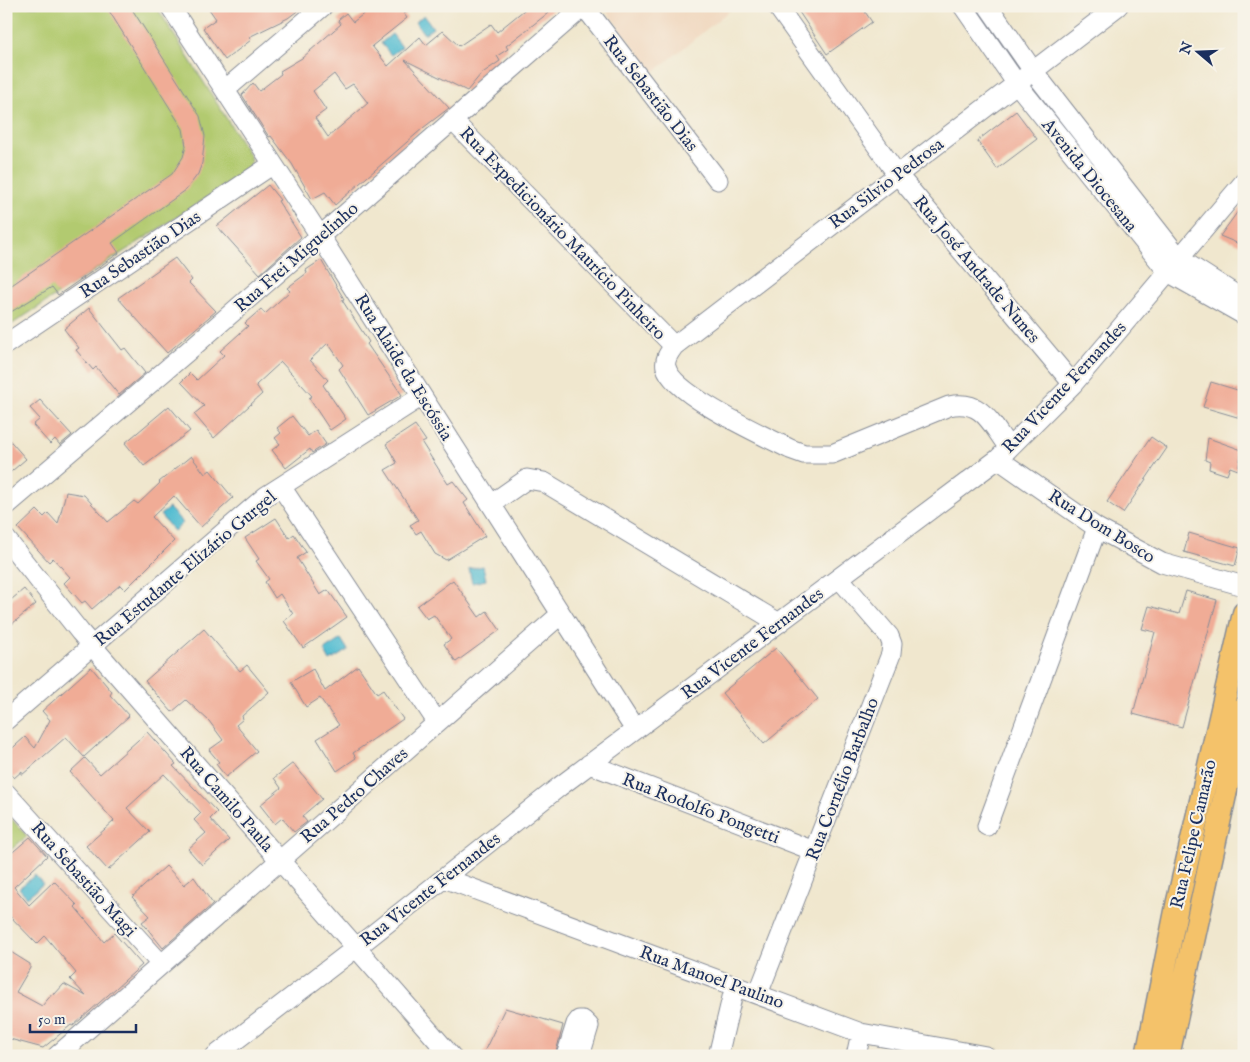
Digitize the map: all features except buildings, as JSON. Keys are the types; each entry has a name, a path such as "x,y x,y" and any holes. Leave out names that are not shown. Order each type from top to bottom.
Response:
{"main road":[{"name":"Rua Felipe Camarão","path":"1147,1056 1190,850 1244,613"},
{"name":"Rua Felipe Camarão","path":"1168,1056 1244,708"},
{"path":"1213,745 1206,790 1209,796 1217,800 1220,798 1229,775"},
{"path":"1190,850 1197,830 1200,828 1206,830 1208,844 1200,910"}],"street":[{"name":"Rua Alaide da Escóssia","path":"170,6 320,236 635,730"},
{"path":"225,90 324,6"},
{"name":"Rua Frei Miguelinho","path":"6,506 584,6"},
{"name":"Rua Sebastião Dias","path":"584,6 718,180"},
{"name":"Rua José Andrade Nunes","path":"777,6 897,174 1073,384"},
{"name":"Avenida Diocesana","path":"963,6 1017,84 1174,266 1244,315"},
{"name":"Avenida Diocesana","path":"988,6 1174,266 1244,300"},
{"name":"Rua Silvio Pedrosa","path":"674,346 1118,6"},
{"name":"Rua Expedicionário Maurício Pinheiro","path":"452,120 674,346 666,357 666,368 694,398 790,449 804,454 832,454 949,406 963,403 972,405 982,411 1003,453"},
{"name":"Rua Sebastião Dias","path":"6,344 273,164"},
{"name":"Rua Vicente Fernandes","path":"215,1056 589,764 1003,453 1073,384 1244,182"},
{"name":"Rua Estudante Elizário Gurgel","path":"6,720 266,496 282,488 422,396"},
{"name":"Rua Dom Bosco","path":"1003,453 1097,528 1162,563 1244,586"},
{"path":"491,504 527,479 544,482 779,622"},
{"path":"282,488 437,722"},
{"path":"988,826 1097,528"},
{"name":"Rua Camilo Paula","path":"6,539 92,646 451,1056"},
{"name":"Rua Cornélio Barbalho","path":"758,994 891,654 892,644 884,629 839,578"},
{"name":"Rua Pedro Chaves","path":"58,1056 561,614"},
{"name":"Rua Rodolfo Pongetti","path":"589,764 814,852"},
{"name":"Rua Sebastião Magi","path":"6,793 161,964"},
{"name":"Rua Manoel Paulino","path":"444,878 861,1033 986,1056"},
{"path":"718,1056 735,985"},
{"path":"566,1056 576,1024 579,1020 583,1020 589,1026 580,1056"},
{"path":"856,1056 861,1033"}],"shaded area":[{"path":"607,6 735,6 654,72 604,8"}],"green space":[{"path":"6,6 156,6 250,156 251,164 245,173 6,328"},
{"path":"6,813 27,836 6,854"}],"water":[{"path":"424,15 433,28 424,34 415,22"},
{"path":"392,34 402,47 391,55 381,43"},
{"path":"169,508 183,523 174,531 160,515"},
{"path":"483,566 486,580 472,583 469,569"},
{"path":"341,639 348,650 330,661 324,650"},
{"path":"35,875 43,884 27,897 19,888"}]}
